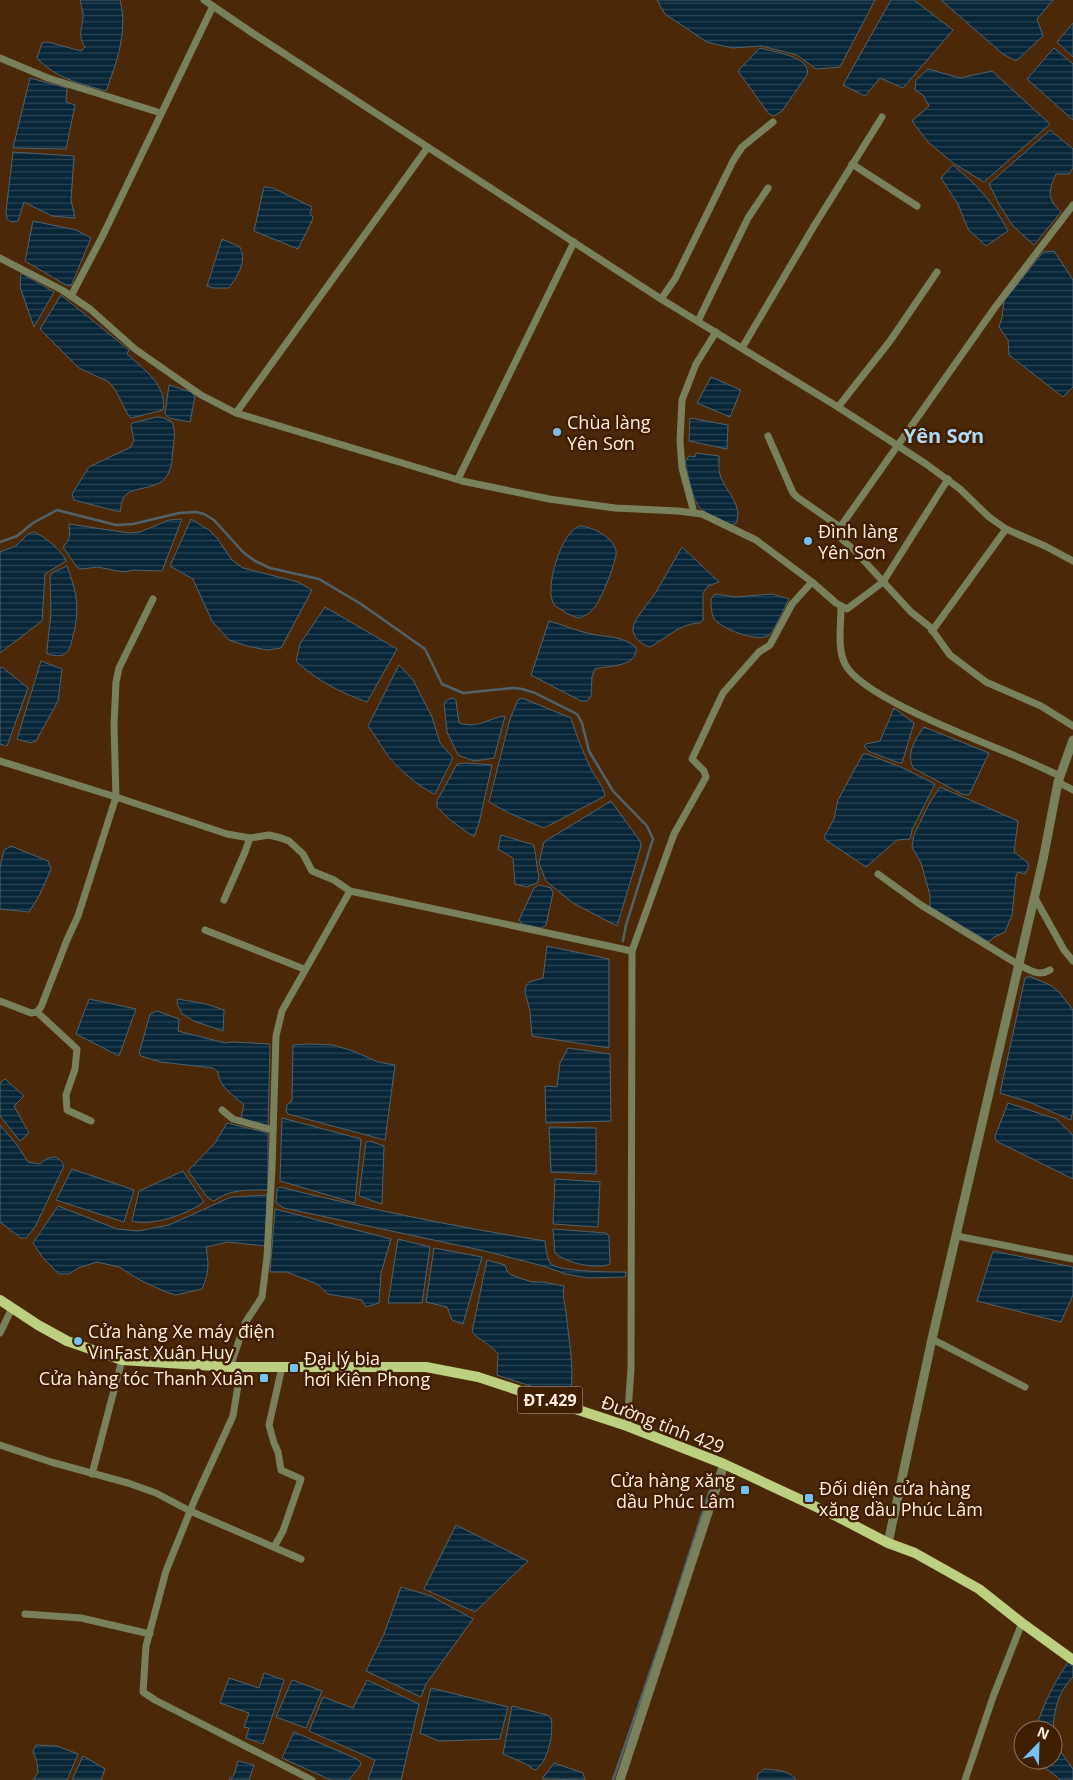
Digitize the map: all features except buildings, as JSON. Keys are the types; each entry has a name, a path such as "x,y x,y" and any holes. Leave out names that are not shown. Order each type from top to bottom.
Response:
{"main road":[{"name":"Đường tỉnh 429","path":"0,1300 67,1341 122,1360 230,1367 402,1366 454,1371 478,1377 626,1426 724,1464 838,1517 888,1543 915,1553 971,1584 1073,1660"}],"street":[{"path":"204,0 661,299 838,407 948,479 989,517 1006,529 1073,561"},
{"path":"72,296 213,6"},
{"path":"0,58 48,78 161,113"},
{"path":"742,348 882,117"},
{"path":"661,299 675,279 733,160 746,143 773,122"},
{"path":"236,413 428,147"},
{"path":"852,164 917,206"},
{"path":"698,321 748,218 768,188"},
{"path":"837,531 898,447 984,322 1073,205"},
{"path":"458,479 574,242"},
{"path":"0,258 72,296 90,309 135,349 201,395 236,413 458,479 549,499 615,508 702,514 756,540 812,582 841,607 847,609 884,582 948,479"},
{"path":"838,407 890,341 937,272"},
{"path":"694,513 682,468 680,441 682,400 696,364 716,332"},
{"path":"768,436 793,493 837,531 911,612 932,631 950,655 986,682 1041,706 1073,726"},
{"path":"932,631 1006,529"},
{"path":"626,1426 630,1369 632,951 674,834 706,777 704,771 692,759 723,693 759,652 770,645 792,604 812,582"},
{"path":"0,1001 31,1013 37,1012 41,1007 78,916 116,797 114,725 116,682 119,668 153,599"},
{"path":"841,607 842,656 845,665 862,683 875,692 955,732 1059,779 1073,790"},
{"path":"888,1543 932,1339 1019,965 1059,779 1073,740"},
{"path":"0,761 227,834 250,838 269,835 289,841 303,854 312,871 334,880 350,890 632,951"},
{"path":"224,900 250,838"},
{"path":"878,874 921,905 1019,965 1036,973 1045,973 1050,970"},
{"path":"230,1367 246,1323 262,1297 267,1257 276,1036 282,1011 350,890"},
{"path":"1034,898 1064,950 1073,961"},
{"path":"205,930 304,969"},
{"path":"37,1012 77,1050 75,1069 66,1094 67,1110 91,1121"},
{"path":"222,1110 233,1119 273,1130"},
{"path":"957,1236 1073,1259"},
{"path":"0,1333 12,1308"},
{"path":"932,1339 1025,1387"},
{"path":"92,1474 122,1360"},
{"path":"241,1367 233,1416 190,1511 166,1571 146,1646 143,1692 229,1739 312,1780"},
{"path":"274,1547 283,1531 301,1480 281,1470 278,1452 269,1425 282,1367"},
{"path":"0,1445 92,1474 138,1486 300,1559"},
{"path":"620,1780 724,1464"},
{"path":"25,1614 81,1618 150,1634"},
{"path":"965,1780 993,1697 1022,1623"}],"water":[{"path":"80,0 120,0 123,24 122,35 106,91 78,83 60,75 52,71 37,58 42,43 48,42 81,51 85,47 81,38 83,13"},
{"path":"657,0 875,0 840,67 816,69 797,55 762,46 732,48 707,42 665,14"},
{"path":"891,0 914,0 953,30 903,88 880,78 865,96 843,85"},
{"path":"941,0 1053,0 1037,19 1043,36 1016,61 1003,54"},
{"path":"1073,23 1073,57 1057,42"},
{"path":"760,48 798,59 804,63 807,69 807,75 782,111 774,116 769,114 738,71"},
{"path":"1054,48 1073,64 1073,120 1027,79"},
{"path":"928,69 960,78 992,71 1050,124 984,182 953,163 928,142 912,121 929,106 923,95 915,90 916,80"},
{"path":"30,78 67,88 66,102 75,105 66,149 13,148"},
{"path":"1050,130 1073,149 1073,168 1069,174 1056,174 1051,185 1050,194 1053,203 1061,212 1034,245 1013,226 989,184"},
{"path":"13,152 74,156 71,200 75,218 52,216 24,202 18,221 11,222 7,219 6,212"},
{"path":"953,165 984,195 997,211 1008,231 986,246 968,229 958,204 941,178"},
{"path":"264,187 273,188 312,207 310,214 313,217 312,221 298,249 254,231"},
{"path":"33,221 76,230 91,238 71,286 66,285 25,261"},
{"path":"222,239 240,247 243,258 238,273 229,288 214,288 207,286"},
{"path":"1054,251 1073,280 1073,387 1063,397 1009,355 1008,340 999,327 1004,301 1043,252"},
{"path":"21,273 54,292 34,327 20,287"},
{"path":"61,295 129,350 127,354 158,385 163,401 163,410 131,418 109,382 79,368 40,329"},
{"path":"711,377 741,390 730,417 697,403"},
{"path":"169,385 191,392 195,396 190,422 169,418 165,414"},
{"path":"157,417 172,422 174,429 169,472 160,483 128,493 122,500 120,512 74,500 72,494 89,467 131,447 134,440 132,423"},
{"path":"690,418 728,425 727,449 689,441"},
{"path":"696,453 719,456 721,477 738,511 736,523 732,525 715,518 703,511 697,504 685,462 689,456 695,457"},
{"path":"182,519 162,571 134,570 123,572 98,567 81,569 77,567 63,547 69,537 69,524 129,533 140,532 169,520"},
{"path":"191,519 209,530 232,560 243,568 298,582 312,590 281,648 267,650 229,640 212,621 193,579 170,566"},
{"path":"580,526 591,528 607,537 614,546 616,556 612,571 597,604 589,613 578,618 554,605 551,591 553,573 563,544 574,529"},
{"path":"34,532 53,544 66,561 45,574 42,621 0,653 0,552 16,546 28,534"},
{"path":"682,547 719,582 708,586 703,593 703,620 700,623 686,625 650,647 647,646 636,637 633,631 634,624 656,592"},
{"path":"67,566 73,584 77,609 72,642 66,653 59,656 47,654 51,613 50,577 52,573"},
{"path":"715,594 736,597 772,594 789,599 770,634 765,637 751,637 735,632 714,619 711,599"},
{"path":"325,607 397,649 367,702 329,685 296,661 300,644"},
{"path":"549,621 586,633 624,640 636,647 635,654 627,662 595,669 592,676 591,696 587,701 581,701 531,675"},
{"path":"41,661 62,669 58,701 36,741 30,743 17,739"},
{"path":"399,665 413,680 432,717 440,743 453,758 435,794 415,782 395,764 368,726"},
{"path":"2,667 28,688 7,746 0,744 0,668"},
{"path":"454,698 459,723 472,725 505,716 494,758 474,761 458,755 447,732 444,703"},
{"path":"522,698 571,718 585,756 605,796 544,828 489,802 510,719 518,700"},
{"path":"894,708 914,723 902,763 868,751 864,746 880,741"},
{"path":"924,727 989,753 969,795 962,794 913,768 910,757 911,752"},
{"path":"863,754 903,768 935,784 912,830 910,839 897,840 866,867 824,837 834,819 838,800"},
{"path":"457,764 492,765 474,837 450,820 437,807 437,801"},
{"path":"940,787 1018,821 1014,852 1027,862 1029,866 1025,874 1018,872 1016,876 1012,915 1005,932 994,937 989,942 930,907 930,895 921,863 912,847 914,835 929,804"},
{"path":"611,801 640,841 641,846 617,926 573,903 546,881 539,863 544,842"},
{"path":"501,835 534,845 539,878 537,883 527,887 515,884 513,858 498,849"},
{"path":"11,846 48,861 51,869 39,896 29,912 0,909 0,867 4,850"},
{"path":"539,885 551,888 553,893 546,925 541,928 522,924 519,920 534,888"},
{"path":"547,946 609,959 609,1048 532,1036 530,1011 525,992 526,986 529,982 543,978"},
{"path":"1029,976 1050,985 1059,992 1073,1010 1073,1109 1071,1120 1029,1102 1000,1093 1025,978"},
{"path":"89,999 136,1009 119,1056 76,1034"},
{"path":"178,999 206,1004 224,1010 223,1031 194,1021 182,1014 177,1003"},
{"path":"157,1011 179,1019 178,1031 225,1043 270,1044 268,1128 241,1118 244,1105 224,1087 218,1072 213,1068 161,1062 139,1054 150,1014"},
{"path":"293,1045 333,1045 378,1062 395,1065 385,1140 288,1114 286,1111 287,1105 292,1101"},
{"path":"568,1048 610,1054 611,1121 546,1123 545,1086 557,1087 560,1063"},
{"path":"5,1079 24,1096 14,1106 29,1133 20,1141 0,1116 0,1083"},
{"path":"1008,1103 1056,1119 1073,1135 1073,1179 996,1141 995,1136"},
{"path":"282,1118 361,1139 355,1203 280,1181"},
{"path":"227,1123 268,1133 268,1190 233,1192 214,1201 208,1198 188,1171 215,1143"},
{"path":"0,1125 28,1162 40,1164 53,1157 59,1159 64,1166 35,1227 26,1238 21,1238 0,1222"},
{"path":"549,1127 596,1128 596,1174 551,1172"},
{"path":"370,1141 384,1146 382,1204 359,1196 366,1142"},
{"path":"72,1169 134,1190 124,1222 56,1200"},
{"path":"183,1171 204,1202 189,1211 159,1221 132,1221 139,1191"},
{"path":"555,1179 600,1182 598,1227 553,1224"},
{"path":"280,1187 412,1217 545,1241 548,1259 556,1267 587,1271 626,1272 625,1277 588,1278 566,1274 485,1251 284,1208 276,1203 277,1189"},
{"path":"267,1195 265,1246 228,1242 206,1247 208,1268 202,1289 176,1295 140,1280 119,1267 97,1262 78,1268 69,1274 59,1274 43,1258 33,1243 58,1206 117,1229 138,1231 169,1225 231,1197"},
{"path":"275,1209 391,1239 381,1273 379,1303 366,1307 362,1300 328,1294 317,1284 287,1272 270,1272"},
{"path":"553,1229 606,1233 609,1236 610,1264 590,1266 560,1257 555,1253"},
{"path":"398,1239 430,1247 422,1303 388,1303"},
{"path":"434,1248 482,1257 463,1324 452,1320 447,1307 426,1302"},
{"path":"993,1251 1073,1267 1073,1295 1061,1322 977,1301"},
{"path":"487,1260 505,1265 511,1275 532,1282 564,1286 563,1296 572,1367 570,1399 497,1375 498,1354 472,1332"},
{"path":"456,1525 528,1561 475,1612 424,1589"},
{"path":"401,1587 431,1596 473,1619 426,1684 421,1697 366,1671 384,1634"},
{"path":"1073,1656 1073,1677 1060,1695 1054,1720 1038,1720 1042,1710 1061,1673"},
{"path":"264,1673 284,1680 263,1744 246,1738 249,1728 244,1727 249,1713 220,1703 229,1678 259,1688"},
{"path":"292,1680 322,1691 306,1728 276,1717"},
{"path":"367,1680 419,1704 401,1780 368,1780 375,1760 309,1731 323,1697 353,1708"},
{"path":"431,1688 508,1707 500,1739 439,1741 420,1733"},
{"path":"512,1706 547,1715 551,1718 552,1731 547,1754 540,1766 535,1770 503,1754"},
{"path":"294,1732 357,1759 361,1763 360,1766 349,1780 331,1780 282,1758"},
{"path":"36,1745 57,1746 78,1754 67,1780 33,1780 38,1773 33,1751"},
{"path":"1063,1755 1073,1769 1073,1780 1060,1780 1048,1770 1063,1770"},
{"path":"83,1756 105,1769 101,1780 72,1780"},
{"path":"238,1761 254,1765 249,1780 229,1780 234,1775"},
{"path":"554,1763 583,1773 585,1780 542,1779"},
{"path":"764,1769 786,1772 796,1780 757,1780 758,1774"}],"waterway":[{"path":"0,542 17,536 33,523 57,510 116,525 133,524 179,513 196,512 204,514 214,520 243,552 255,561 270,568 319,579 361,604 425,649 442,684 463,693 513,688 522,689 535,693 577,714 582,723 589,751 613,791 647,826 653,839 626,925 623,941"},
{"path":"613,1780 668,1620 714,1477"}],"place":[{"name":"Chùa làng Yên Sơn","path":"557,432"},
{"name":"Đình làng Yên Sơn","path":"808,541"},
{"name":"Cửa hàng Xe máy điện VinFast Xuân Huy","path":"78,1341"},
{"name":"Đại lý bia hơi Kiên Phong","path":"294,1368"},
{"name":"Cửa hàng tóc Thanh Xuân","path":"264,1378"},
{"name":"Cửa hàng xăng dầu Phúc Lâm","path":"745,1490"},
{"name":"Đối diện cửa hàng xăng dầu Phúc Lâm","path":"809,1498"}],"district":[{"name":"Yên Sơn","path":"944,435"}]}
